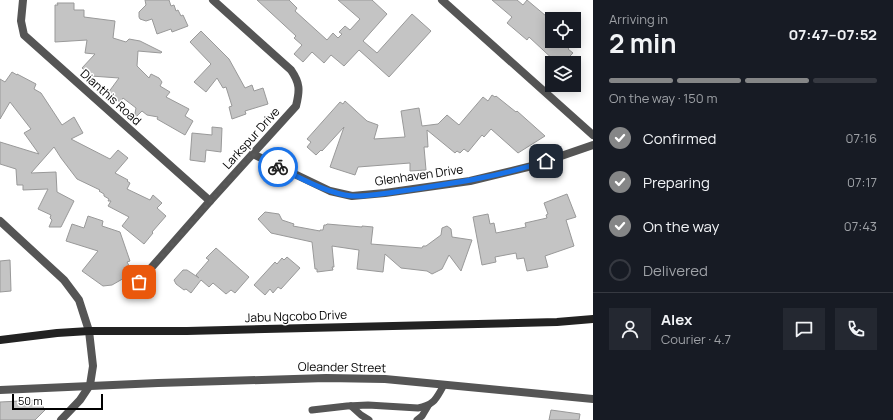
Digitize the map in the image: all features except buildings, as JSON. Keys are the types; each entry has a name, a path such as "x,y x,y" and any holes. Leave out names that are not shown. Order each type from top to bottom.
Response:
{"main road":[{"name":"Jabu Ngcobo Drive","path":"0,340 57,333 89,331 187,331 557,322 593,319"}],"street":[{"name":"Dianthis Road","path":"23,0 21,21 24,35 210,201"},
{"name":"Larkspur Drive","path":"129,293 296,106 300,93 298,80 291,70 214,0"},
{"path":"442,0 593,135"},
{"name":"Glenhaven Drive","path":"252,154 330,191 352,196 470,181 532,166 593,145"},
{"path":"0,221 64,280 79,300 89,331 93,366 90,385 80,400 61,420"},
{"name":"Oleander Street","path":"0,390 90,385 326,378 385,379 593,399"}],"lane":[{"path":"417,420 422,416 428,406 435,401 444,385"},
{"path":"312,410 351,406 418,408 428,406"},
{"path":"351,406 360,415 369,420"}],"way so far":[{"path":"139,282 252,154 278,167"}],"route":[{"path":"278,167 330,191 352,196 470,181 532,166 546,161"}]}
